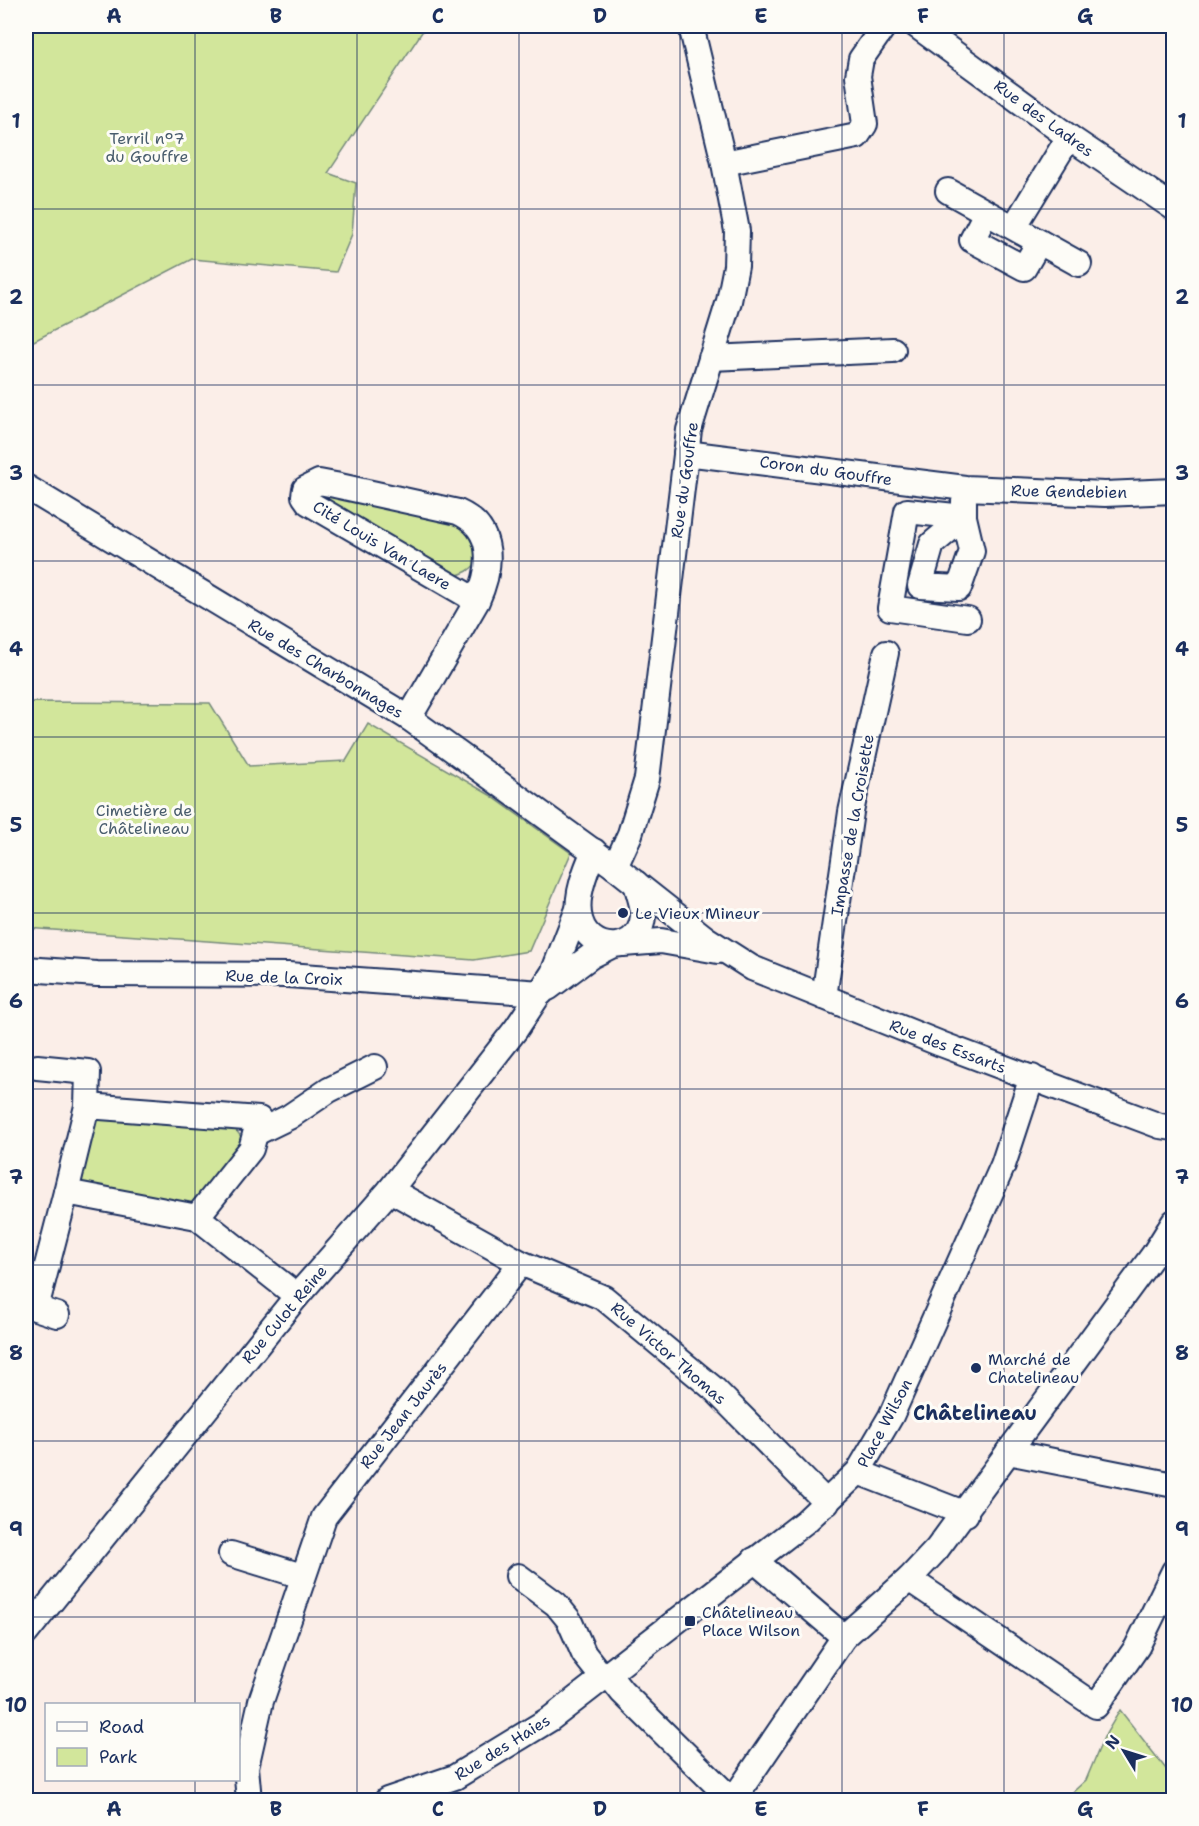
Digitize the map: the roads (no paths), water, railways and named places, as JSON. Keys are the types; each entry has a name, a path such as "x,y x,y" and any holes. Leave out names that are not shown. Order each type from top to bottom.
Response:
{"street":[{"name":"Rue du Gouffre","path":"615,867 630,834 647,779 686,453 694,410 729,301 736,266 737,231 724,163 691,26"},
{"path":"724,163 857,136 865,124 858,76 861,59 884,26"},
{"name":"Rue des Ladres","path":"917,26 1069,137 1173,208"},
{"path":"1014,227 1069,137"},
{"path":"948,191 1079,264"},
{"path":"986,213 972,240 1024,268 1039,242"},
{"path":"711,358 893,350"},
{"name":"Coron du Gouffre","path":"686,453 965,488"},
{"name":"Cité Louis Van Laere","path":"319,482 458,512 472,519 480,526 485,539 488,560 485,585 477,601 309,503 304,496 305,489 319,482"},
{"name":"Rue des Charbonnages","path":"26,487 409,718 594,851 636,884"},
{"path":"965,488 964,517 907,511 890,608 968,619"},
{"name":"Rue Gendebien","path":"965,488 1106,494 1173,490"},
{"path":"409,718 477,601"},
{"name":"Impasse de la Croisette","path":"824,997 851,812 885,654"},
{"path":"542,993 553,973 578,909 587,866 594,851"},
{"path":"542,993 576,966 635,933 642,916 636,884"},
{"name":"Rue des Essarts","path":"636,884 752,968 951,1048 1169,1130"},
{"path":"578,909 588,934 603,945 660,941 727,952"},
{"name":"Rue de la Croix","path":"26,969 97,974 288,975 542,993"},
{"name":"Rue Culot Reine","path":"26,1633 297,1296 390,1190 542,993"},
{"path":"37,1067 88,1072 87,1106 40,1309"},
{"path":"255,1133 289,1117 329,1090 375,1067"},
{"name":"Place Wilson","path":"605,1676 827,1503 858,1472 891,1416 1003,1166 1032,1077"},
{"path":"87,1106 259,1119 251,1149 197,1217"},
{"name":"Rue Victor Thomas","path":"390,1190 521,1263 604,1298 714,1389 827,1503"},
{"path":"66,1192 197,1217 297,1296"},
{"path":"518,1576 556,1604 569,1620 584,1654 733,1800 844,1637 909,1579 966,1514 1008,1452 1154,1254 1173,1222"},
{"name":"Rue Jean Jaurès","path":"249,1800 246,1767 261,1701 324,1517 521,1263"},
{"path":"1008,1452 1170,1488"},
{"path":"858,1472 966,1514"},
{"path":"231,1554 302,1576"},
{"path":"754,1560 844,1637"},
{"path":"909,1579 1096,1706 1137,1647 1173,1571"},
{"name":"Rue des Haies","path":"387,1800 455,1777 550,1719 605,1676"}],"place":[{"name":"Le Vieux Mineur","path":"623,913"},
{"name":"Marché de Chatelineau","path":"976,1368"},
{"name":"Châtelineau Place Wilson","path":"690,1621"}],"district":[{"name":"Châtelineau","path":"975,1413"}],"park label":[{"name":"Terril n°7 du Gouffre","path":"147,147"},
{"name":"Cimetière de Châtelineau","path":"144,819"}]}
